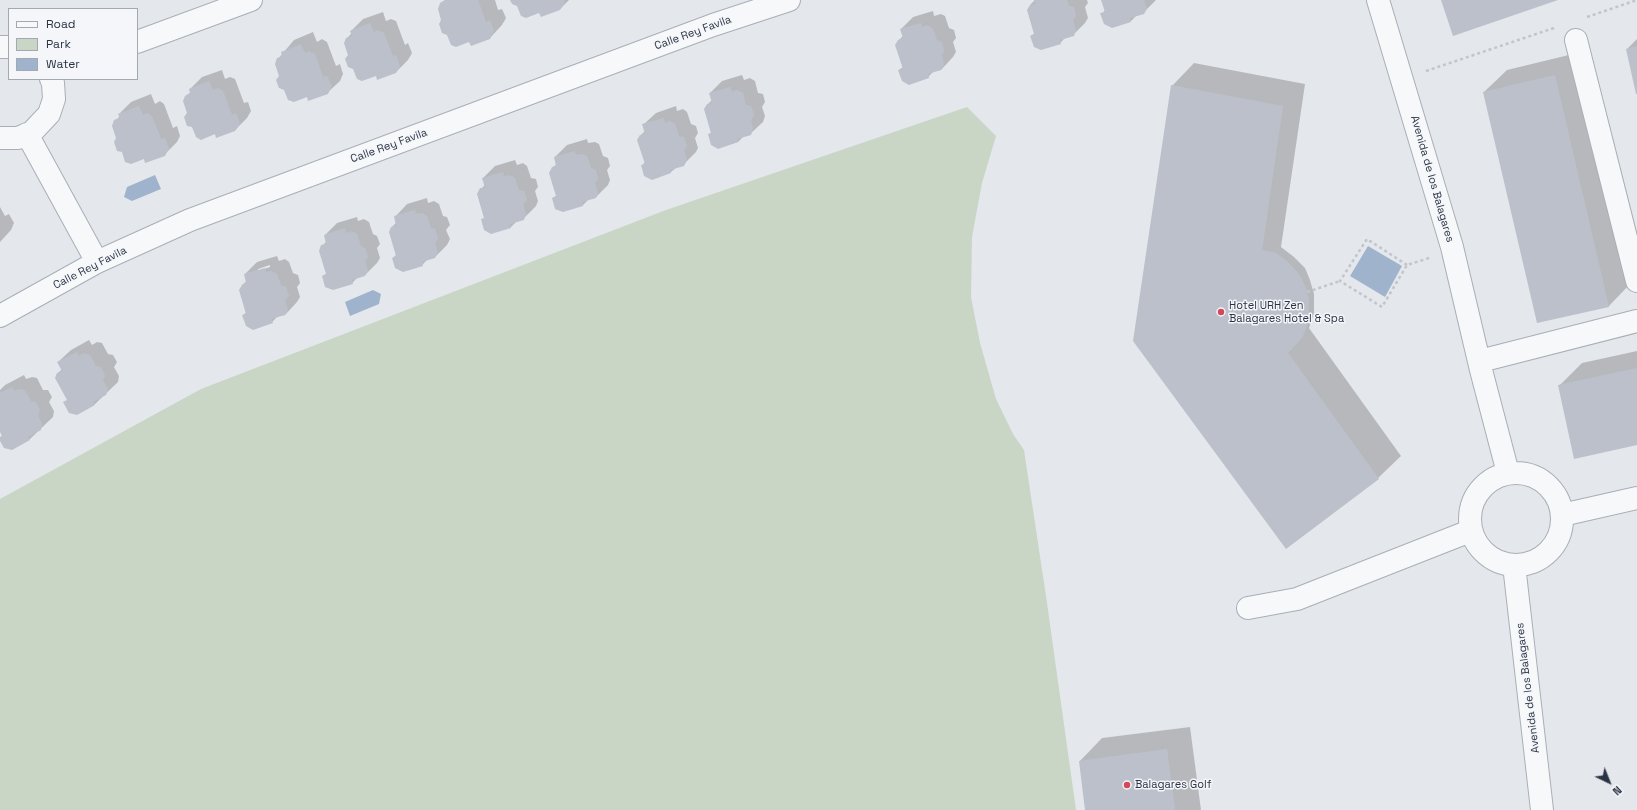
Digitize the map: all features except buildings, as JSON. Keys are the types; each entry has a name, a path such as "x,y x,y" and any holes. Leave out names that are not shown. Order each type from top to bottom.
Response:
{"street":[{"path":"138,42 251,0"},
{"name":"Calle Rey Favila","path":"0,316 97,262 190,220 698,31 789,0"},
{"name":"Avenida de los Balagares","path":"1378,0 1403,79 1452,248 1508,474"},
{"path":"1569,33 1637,281"},
{"path":"0,138 18,138 32,132 49,114 54,99 51,80"},
{"path":"27,134 97,262"},
{"path":"1480,361 1637,322"},
{"path":"1508,474 1528,474 1545,482 1555,494 1562,510 1562,515 1562,526 1558,540 1541,558 1527,565 1514,565 1496,561 1483,552 1470,531 1472,506 1479,492 1493,479 1508,474"},
{"path":"1562,515 1637,498"},
{"path":"1248,608 1297,598 1470,531"},
{"name":"Avenida de los Balagares","path":"1514,565 1542,810"}],"path":[{"path":"1584,18 1637,0"},
{"path":"1403,79 1569,33"},
{"path":"1307,292 1340,281 1367,239 1407,265 1382,307 1340,281"}],"green space":[{"path":"967,107 996,136 982,183 972,237 971,297 980,343 996,399 1013,434 1024,450 1076,810 0,810 0,499 201,389 666,210"}],"water":[{"path":"155,175 161,189 132,201 124,197 127,187"},
{"path":"1368,246 1402,266 1385,297 1350,276"},
{"path":"373,290 381,294 379,304 350,316 345,302"}],"place":[{"name":"Hotel URH Zen Balagares Hotel & Spa","path":"1221,312"},
{"name":"Balagares Golf","path":"1127,785"}]}
